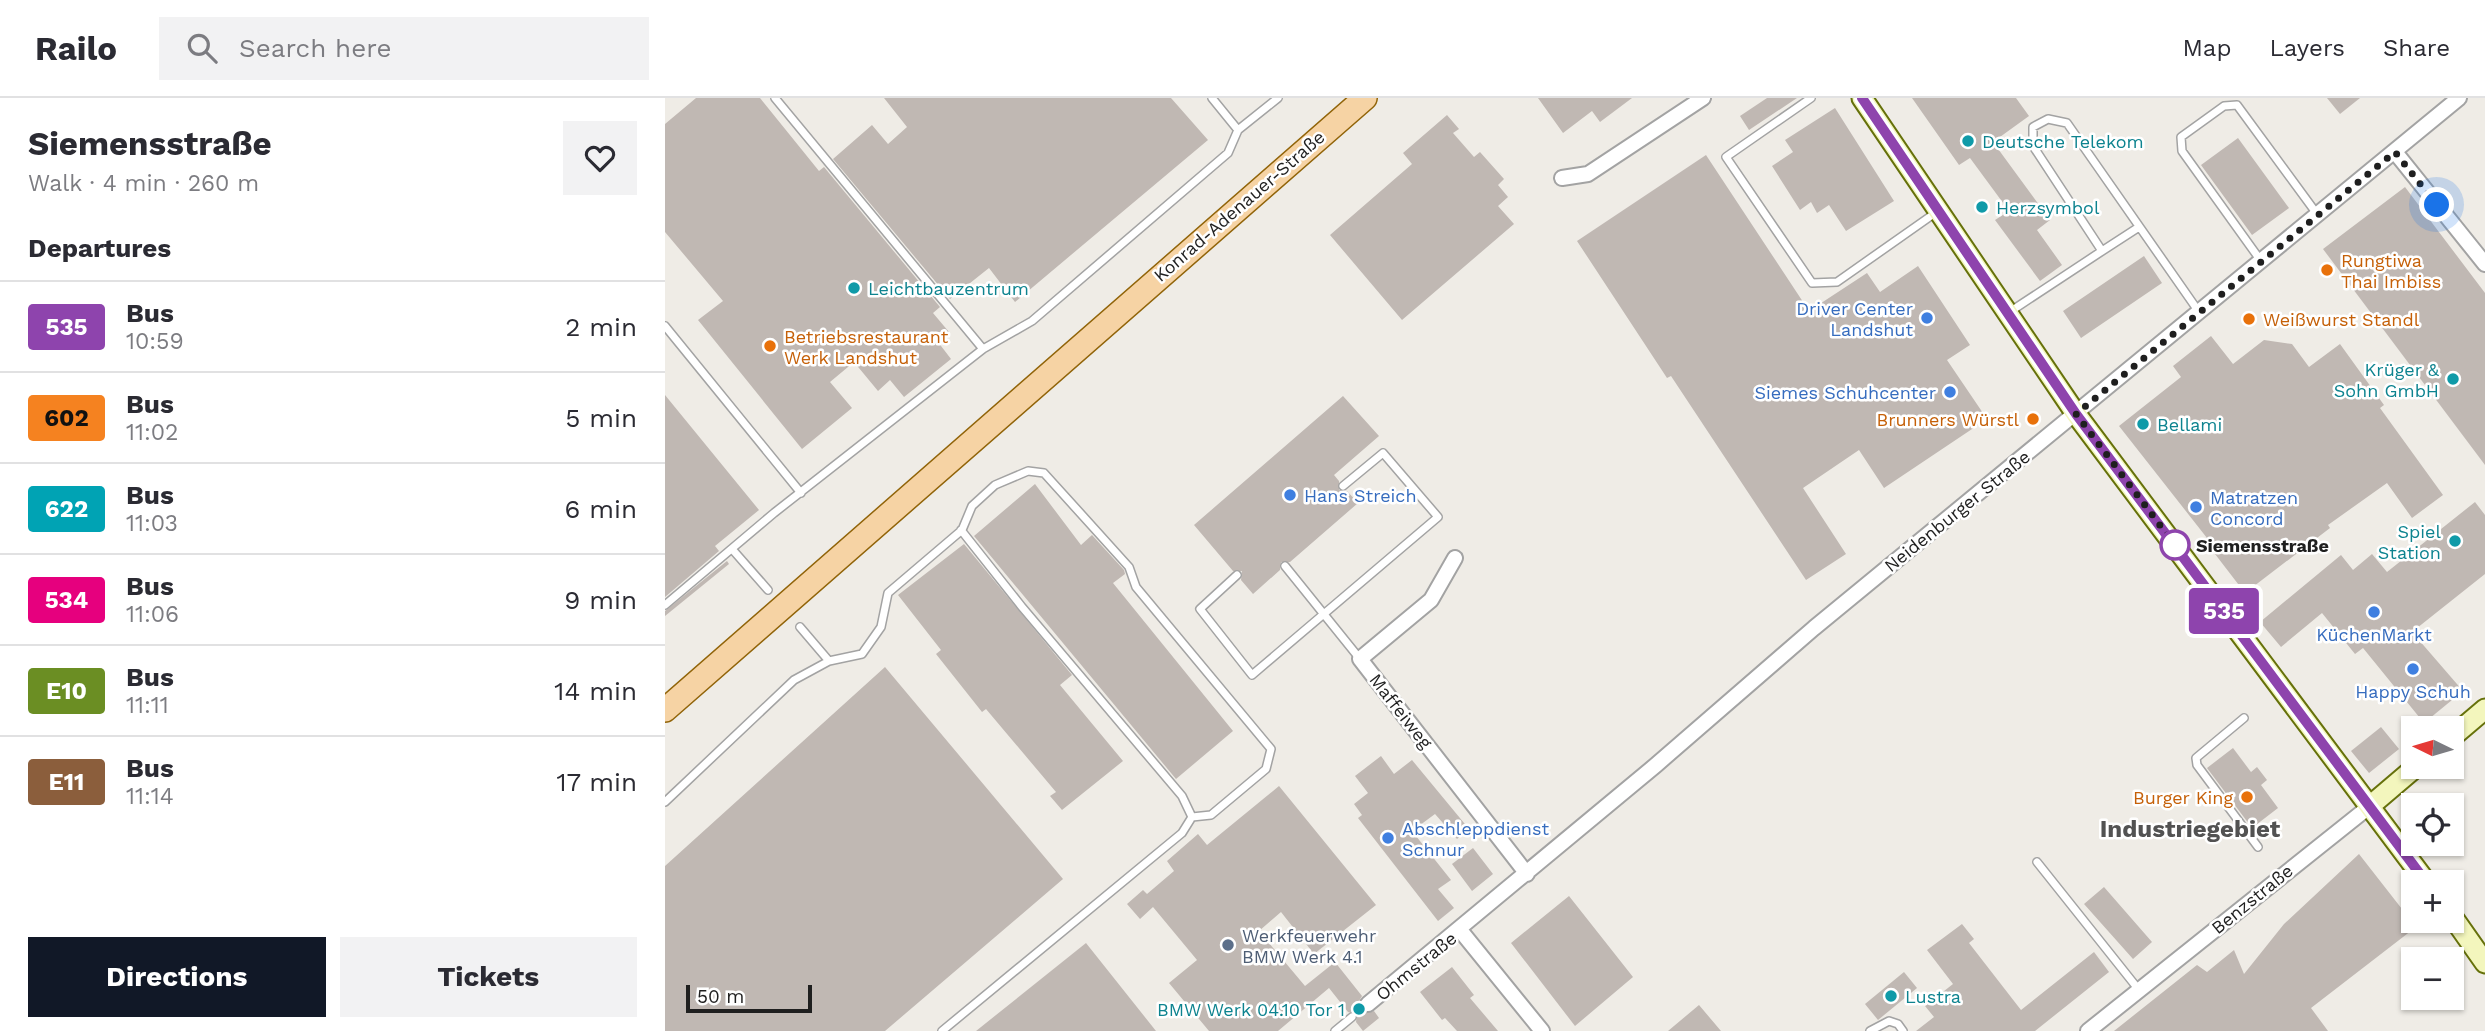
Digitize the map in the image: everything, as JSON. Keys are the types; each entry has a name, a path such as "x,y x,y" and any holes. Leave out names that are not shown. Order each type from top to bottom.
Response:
{"main road":[{"name":"Konrad-Adenauer-Straße","path":"665,710 1365,98"},
{"path":"1863,98 2076,414 2417,870"},
{"path":"2464,727 2485,709"},
{"name":"Benzstraße","path":"2370,806 2402,779"},
{"path":"2464,933 2485,963"}],"street":[{"path":"1562,178 1588,174 1703,98"},
{"name":"Neidenburger Straße","path":"1460,930 1814,628 2459,98"},
{"path":"2395,152 2485,264"},
{"name":"Maffeiweg","path":"1455,558 1431,600 1360,659 1527,874"},
{"name":"Benzstraße","path":"2088,1031 2370,806"},
{"name":"Ohmstraße","path":"1368,1004 1460,930 1542,1031"}],"lane":[{"path":"775,98 983,349"},
{"path":"1212,98 1238,130"},
{"path":"665,605 983,349 1032,321 1228,153 1238,130 1278,98"},
{"path":"1811,98 1726,157 1812,283 1837,282 1939,211"},
{"path":"2262,262 2182,151 2181,137 2224,106 2237,105 2318,215"},
{"path":"2102,251 2033,146 2033,127 2048,118 2067,123 2199,313"},
{"path":"2008,313 2139,227"},
{"path":"665,326 801,493"},
{"path":"1237,575 1201,609 1252,675 1438,517 1383,453 1343,486"},
{"path":"665,802 794,680 829,662 862,654 881,627 888,593 961,530 972,506 995,485 1028,471 1044,473 1129,566 1136,587 1271,750 1266,769 1211,815 1192,817"},
{"path":"961,530 1022,607 1182,796 1192,817"},
{"path":"732,549 768,590"},
{"path":"1285,566 1360,659"},
{"path":"800,627 829,662"},
{"path":"2244,718 2196,758 2197,765 2258,847"},
{"path":"941,1031 1182,833 1192,817"},
{"path":"2037,862 2139,990"},
{"path":"1340,1029 1352,1017"},
{"path":"1870,1031 1889,1021 1898,1024 1903,1031"}],"building":[{"path":"696,98 760,98 819,171 824,167 940,307 933,313 949,332 938,342 951,359 904,397 890,380 878,391 854,362 830,382 852,408 802,449 698,320 723,301 665,232 665,124"},
{"path":"884,98 1171,98 1208,140 1015,302 989,268 950,299 833,159 872,125 888,144 907,127"},
{"path":"1538,98 1632,98 1600,122 1592,111 1563,133"},
{"path":"1767,98 1797,98 1749,130 1740,116"},
{"path":"1912,98 2016,98 2029,116 1993,142 2050,220 2037,230 2062,265 2040,281 1995,220 2009,211 1970,158 1959,165"},
{"path":"2327,98 2360,98 2340,114"},
{"path":"1835,108 1894,201 1846,231 1829,205 1817,213 1811,202 1800,210 1772,166 1793,152 1785,140"},
{"path":"1447,115 1459,129 1453,133 1474,157 1480,152 1504,179 1498,185 1508,197 1498,206 1514,224 1402,320 1330,235 1412,164 1403,153"},
{"path":"2238,138 2289,208 2252,235 2201,165"},
{"path":"1706,155 1809,311 1867,273 1880,292 1918,266 1970,345 1947,360 1987,419 1884,488 1859,450 1803,488 1846,554 1806,580 1671,376 1667,378 1577,241"},
{"name":"Krüger & Sohn GmbH","path":"2405,187 2485,293 2485,465 2323,249"},
{"path":"2144,256 2162,283 2081,338 2063,311"},
{"path":"2211,336 2233,364 2264,340 2292,344 2309,367 2340,344 2384,405 2380,408 2443,495 2412,518 2387,483 2328,525 2330,528 2245,593 2215,554 2218,552 2119,426 2181,377 2173,366"},
{"path":"665,395 759,510 715,546 719,551 665,597"},
{"name":"Hans Streich","path":"1343,396 1379,436 1334,475 1339,481 1339,490 1347,491 1358,503 1290,562 1281,562 1280,570 1253,594 1241,580 1242,571 1233,571 1194,525"},
{"path":"1035,484 1081,545 1092,535 1124,570 1125,574 1113,583 1233,731 1176,779 974,536"},
{"path":"2475,502 2485,515 2485,574 2412,632 2463,691 2433,716 2418,716 2363,648 2355,654 2322,613 2281,647 2260,622 2341,555 2353,570 2372,554 2387,572"},
{"path":"964,544 1072,675 1060,685 1123,761 1062,810 1050,796 1056,792 986,709 982,712 936,654 941,650 898,595"},
{"path":"727,561 729,564 665,616 665,611"},
{"path":"885,667 1063,879 885,1031 665,1031 665,866"},
{"path":"2381,727 2399,749 2369,773 2351,751"},
{"name":"Burger King","path":"2233,748 2251,772 2257,767 2267,780 2261,785 2278,808 2252,828 2207,768"},
{"path":"1381,756 1394,774 1412,760 1469,829 1457,839 1435,814 1412,831 1451,880 1438,889 1454,908 1438,921 1358,818 1362,815 1354,804 1368,793 1355,776"},
{"path":"1279,786 1376,905 1314,954 1281,912 1259,931 1305,986 1335,962 1362,996 1359,1001 1360,1010 1365,1013 1374,1011 1379,1018 1363,1031 1356,1022 1357,1014 1348,1012 1329,988 1278,1031 1209,1031 1169,983 1197,960 1153,907 1140,919 1127,904 1143,890 1147,894 1174,871 1167,861 1198,834 1207,845"},
{"path":"1473,848 1493,874 1472,891 1452,864"},
{"path":"2359,854 2401,908 2401,933 2408,933 2311,1008 2328,1031 2114,1031 2197,965 2207,972 2234,950 2244,974 2284,924"},
{"path":"2104,887 2152,942 2133,959 2084,904"},
{"path":"1569,896 1633,977 1575,1026 1511,943"},
{"path":"1962,924 1974,939 1969,943 2021,1010 2094,952 2109,972 2035,1031 1916,1031 1934,1017 1925,1006 1953,984 1927,950"},
{"path":"1086,943 1156,1031 976,1031"},
{"path":"1452,967 1474,995 1470,998 1498,1031 1457,1031 1445,1018 1442,1020 1420,992"},
{"name":"Lustra","path":"1904,972 1917,988 1878,1020 1865,1004"},
{"path":"1699,1005 1721,1031 1668,1031"}],"bus line":[{"name":"535","path":"1862,98 2076,414 2417,870"}],"place":[{"name":"Deutsche Telekom","path":"1968,141"},
{"name":"Herzsymbol","path":"1982,207"},
{"name":"Rungtiwa Thai Imbiss","path":"2327,270"},
{"name":"Leichtbauzentrum","path":"854,288"},
{"name":"Driver Center Landshut","path":"1927,318"},
{"name":"Weißwurst Standl","path":"2249,319"},
{"name":"Betriebsrestaurant Werk Landshut","path":"770,346"},
{"name":"Krüger & Sohn GmbH","path":"2453,379"},
{"name":"Siemes Schuhcenter","path":"1950,392"},
{"name":"Brunners Würstl","path":"2033,419"},
{"name":"Bellami","path":"2143,424"},
{"name":"Hans Streich","path":"1290,495"},
{"name":"Matratzen Concord","path":"2196,507"},
{"name":"Spiel Station","path":"2455,541"},
{"name":"Siemensstraße","path":"2175,545"},
{"name":"KüchenMarkt","path":"2374,612"},
{"name":"Happy Schuh","path":"2413,669"},
{"name":"Burger King","path":"2247,797"},
{"name":"Abschleppdienst Schnur","path":"1388,838"},
{"name":"Werkfeuerwehr BMW Werk 4.1","path":"1228,945"},
{"name":"Lustra","path":"1891,996"},
{"name":"BMW Werk 04.10 Tor 1","path":"1359,1009"}],"district":[{"name":"Industriegebiet","path":"2190,829"}],"route":[{"path":"2175,545 2076,414 2395,152 2437,205"}]}
